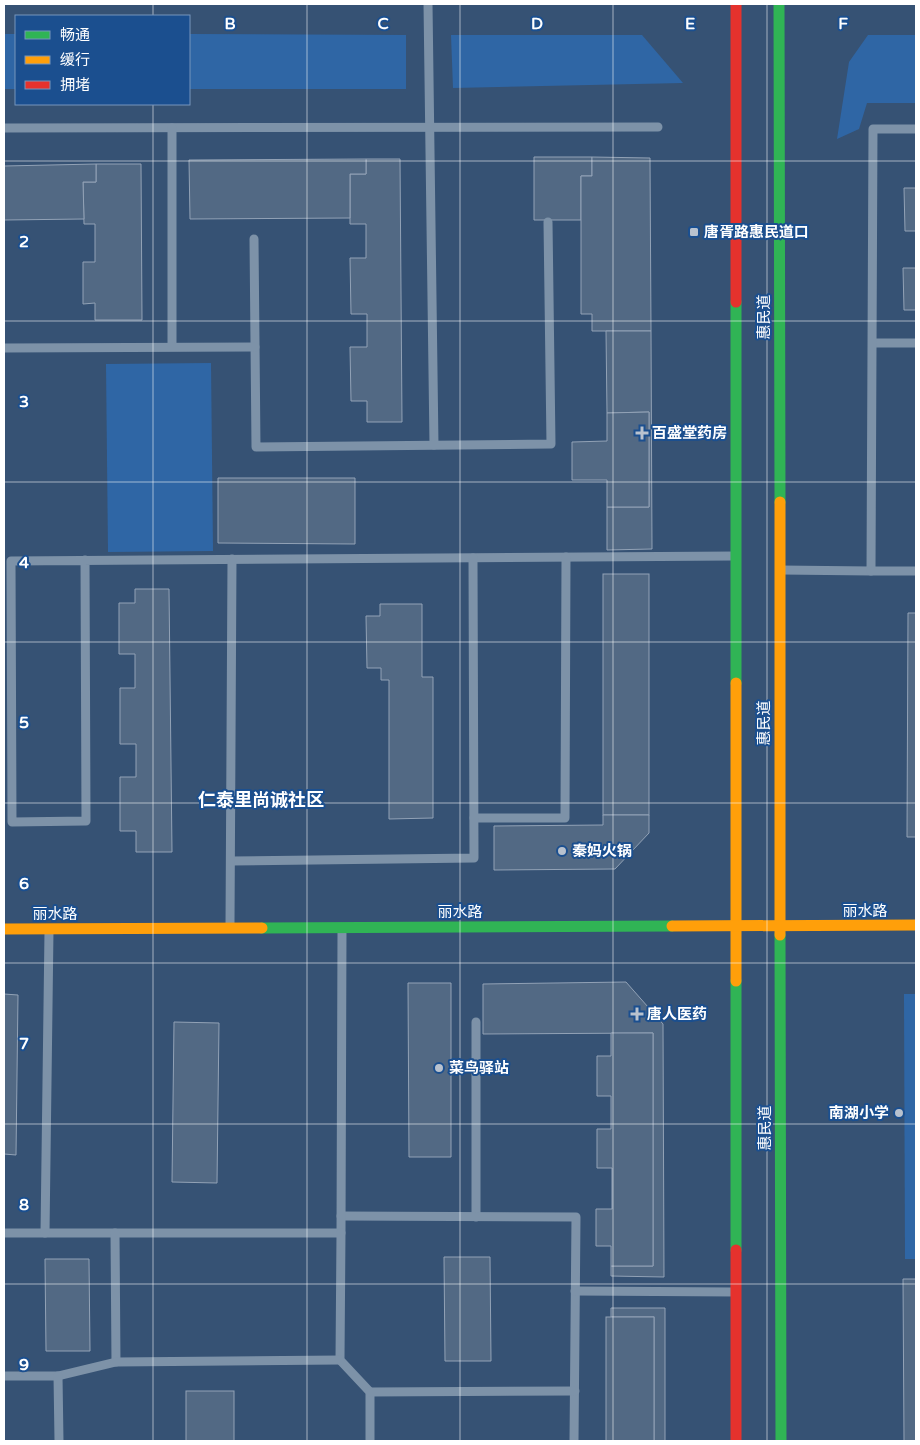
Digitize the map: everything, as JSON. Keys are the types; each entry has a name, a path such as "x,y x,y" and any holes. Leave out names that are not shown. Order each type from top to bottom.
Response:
{"main road":[{"name":"惠民道","path":"736,4 736,1441"},
{"name":"惠民道","path":"779,4 778,570 781,1441"},
{"name":"丽水路","path":"4,929 916,925"}],"lane":[{"path":"428,4 428,127 434,445"},
{"path":"4,128 658,127"},
{"path":"172,128 172,346"},
{"path":"872,571 873,129 916,129"},
{"path":"254,239 256,447 551,444 548,222"},
{"path":"873,343 916,343"},
{"path":"4,348 255,347"},
{"path":"85,560 86,821 12,822 11,561 85,560 735,556"},
{"path":"474,818 565,818 566,557"},
{"path":"230,861 474,858 472,558"},
{"path":"230,928 232,559"},
{"path":"778,570 916,571"},
{"path":"342,928 340,1360 370,1392 370,1441"},
{"path":"45,1233 49,929"},
{"path":"476,1022 476,1217"},
{"path":"341,1216 576,1217 574,1441"},
{"path":"4,1233 341,1233"},
{"path":"115,1233 116,1362"},
{"path":"575,1291 736,1292"},
{"path":"4,1376 58,1376 116,1362 340,1360"},
{"path":"58,1376 59,1441"},
{"path":"370,1392 575,1391"}],"shaded area":[{"path":"4,34 15,34 15,89 4,89"},
{"path":"190,34 406,35 406,89 190,89"},
{"path":"451,35 642,35 683,83 453,88"},
{"path":"868,35 916,35 916,103 867,103 859,129 837,139 849,62"},
{"path":"211,363 213,551 108,552 106,364"},
{"path":"904,994 916,994 916,1259 905,1259"}],"building":[{"path":"534,157 592,157 592,176 581,176 581,220 534,220"},
{"path":"592,157 650,158 651,331 592,331 592,314 581,314 581,176 592,176"},
{"path":"366,159 400,159 402,422 367,422 367,401 351,401 350,347 367,347 367,314 351,314 350,258 366,258 366,224 350,224 350,174 366,174"},
{"path":"366,159 366,174 350,174 350,218 190,219 189,160"},
{"path":"96,164 141,164 142,320 95,320 95,303 83,304 83,262 95,262 95,224 84,224 83,182 96,182"},
{"path":"96,164 96,182 83,182 84,219 4,220 4,166"},
{"path":"904,188 916,188 916,231 905,231"},
{"path":"903,268 916,268 916,310 904,310"},
{"path":"606,331 651,331 652,549 607,550 607,507 649,507 649,412 607,413"},
{"path":"649,412 649,507 607,507 607,480 572,480 572,442 607,441 607,413"},
{"path":"218,478 355,478 355,544 218,543"},
{"path":"603,574 649,574 649,815 603,815"},
{"path":"135,589 169,589 172,852 136,852 136,831 120,831 120,777 136,777 136,744 120,744 120,688 135,688 135,654 119,654 119,603 135,603"},
{"path":"380,604 422,604 422,677 433,677 433,818 389,819 389,680 381,680 381,668 367,668 366,616 380,616"},
{"path":"908,613 916,613 916,837 907,837"},
{"path":"603,815 649,815 649,833 615,869 494,870 494,826 603,825"},
{"path":"626,982 663,1024 664,1277 611,1276 611,1266 653,1266 653,1033 483,1034 483,984"},
{"path":"408,983 451,983 451,1157 409,1157"},
{"path":"4,994 18,995 16,1155 4,1154"},
{"path":"174,1022 219,1023 217,1183 172,1182"},
{"path":"611,1033 653,1033 653,1266 611,1266 611,1246 596,1246 596,1209 612,1209 612,1168 597,1168 597,1129 611,1129 611,1096 597,1096 597,1056 611,1056"},
{"path":"444,1257 490,1257 491,1361 445,1361"},
{"path":"45,1259 89,1259 90,1351 46,1351"},
{"path":"903,1279 916,1279 916,1441 904,1441"},
{"path":"611,1308 665,1308 665,1441 654,1441 654,1317 611,1317"},
{"path":"606,1317 654,1317 654,1441 606,1441"},
{"path":"186,1391 234,1391 234,1441 186,1441"}],"traffic: fast":[{"path":"779,4 780,502"},
{"path":"736,302 736,683"},
{"path":"262,928 672,926"},
{"path":"780,935 781,1441"},
{"path":"736,981 736,1250"}],"traffic: slow":[{"path":"780,502 780,935"},
{"path":"736,683 736,981"},
{"path":"672,926 916,925"},
{"path":"4,929 262,928"}],"traffic: jam":[{"path":"736,4 736,302"},
{"path":"736,1250 736,1441"}],"place":[{"name":"唐胥路惠民道口","path":"694,232"},
{"name":"百盛堂药房","path":"642,433"},
{"name":"秦妈火锅","path":"562,851"},
{"name":"唐人医药","path":"637,1014"},
{"name":"菜鸟驿站","path":"439,1068"},
{"name":"南湖小学","path":"899,1113"}],"district":[{"name":"仁泰里尚诚社区","path":"261,800"}]}
